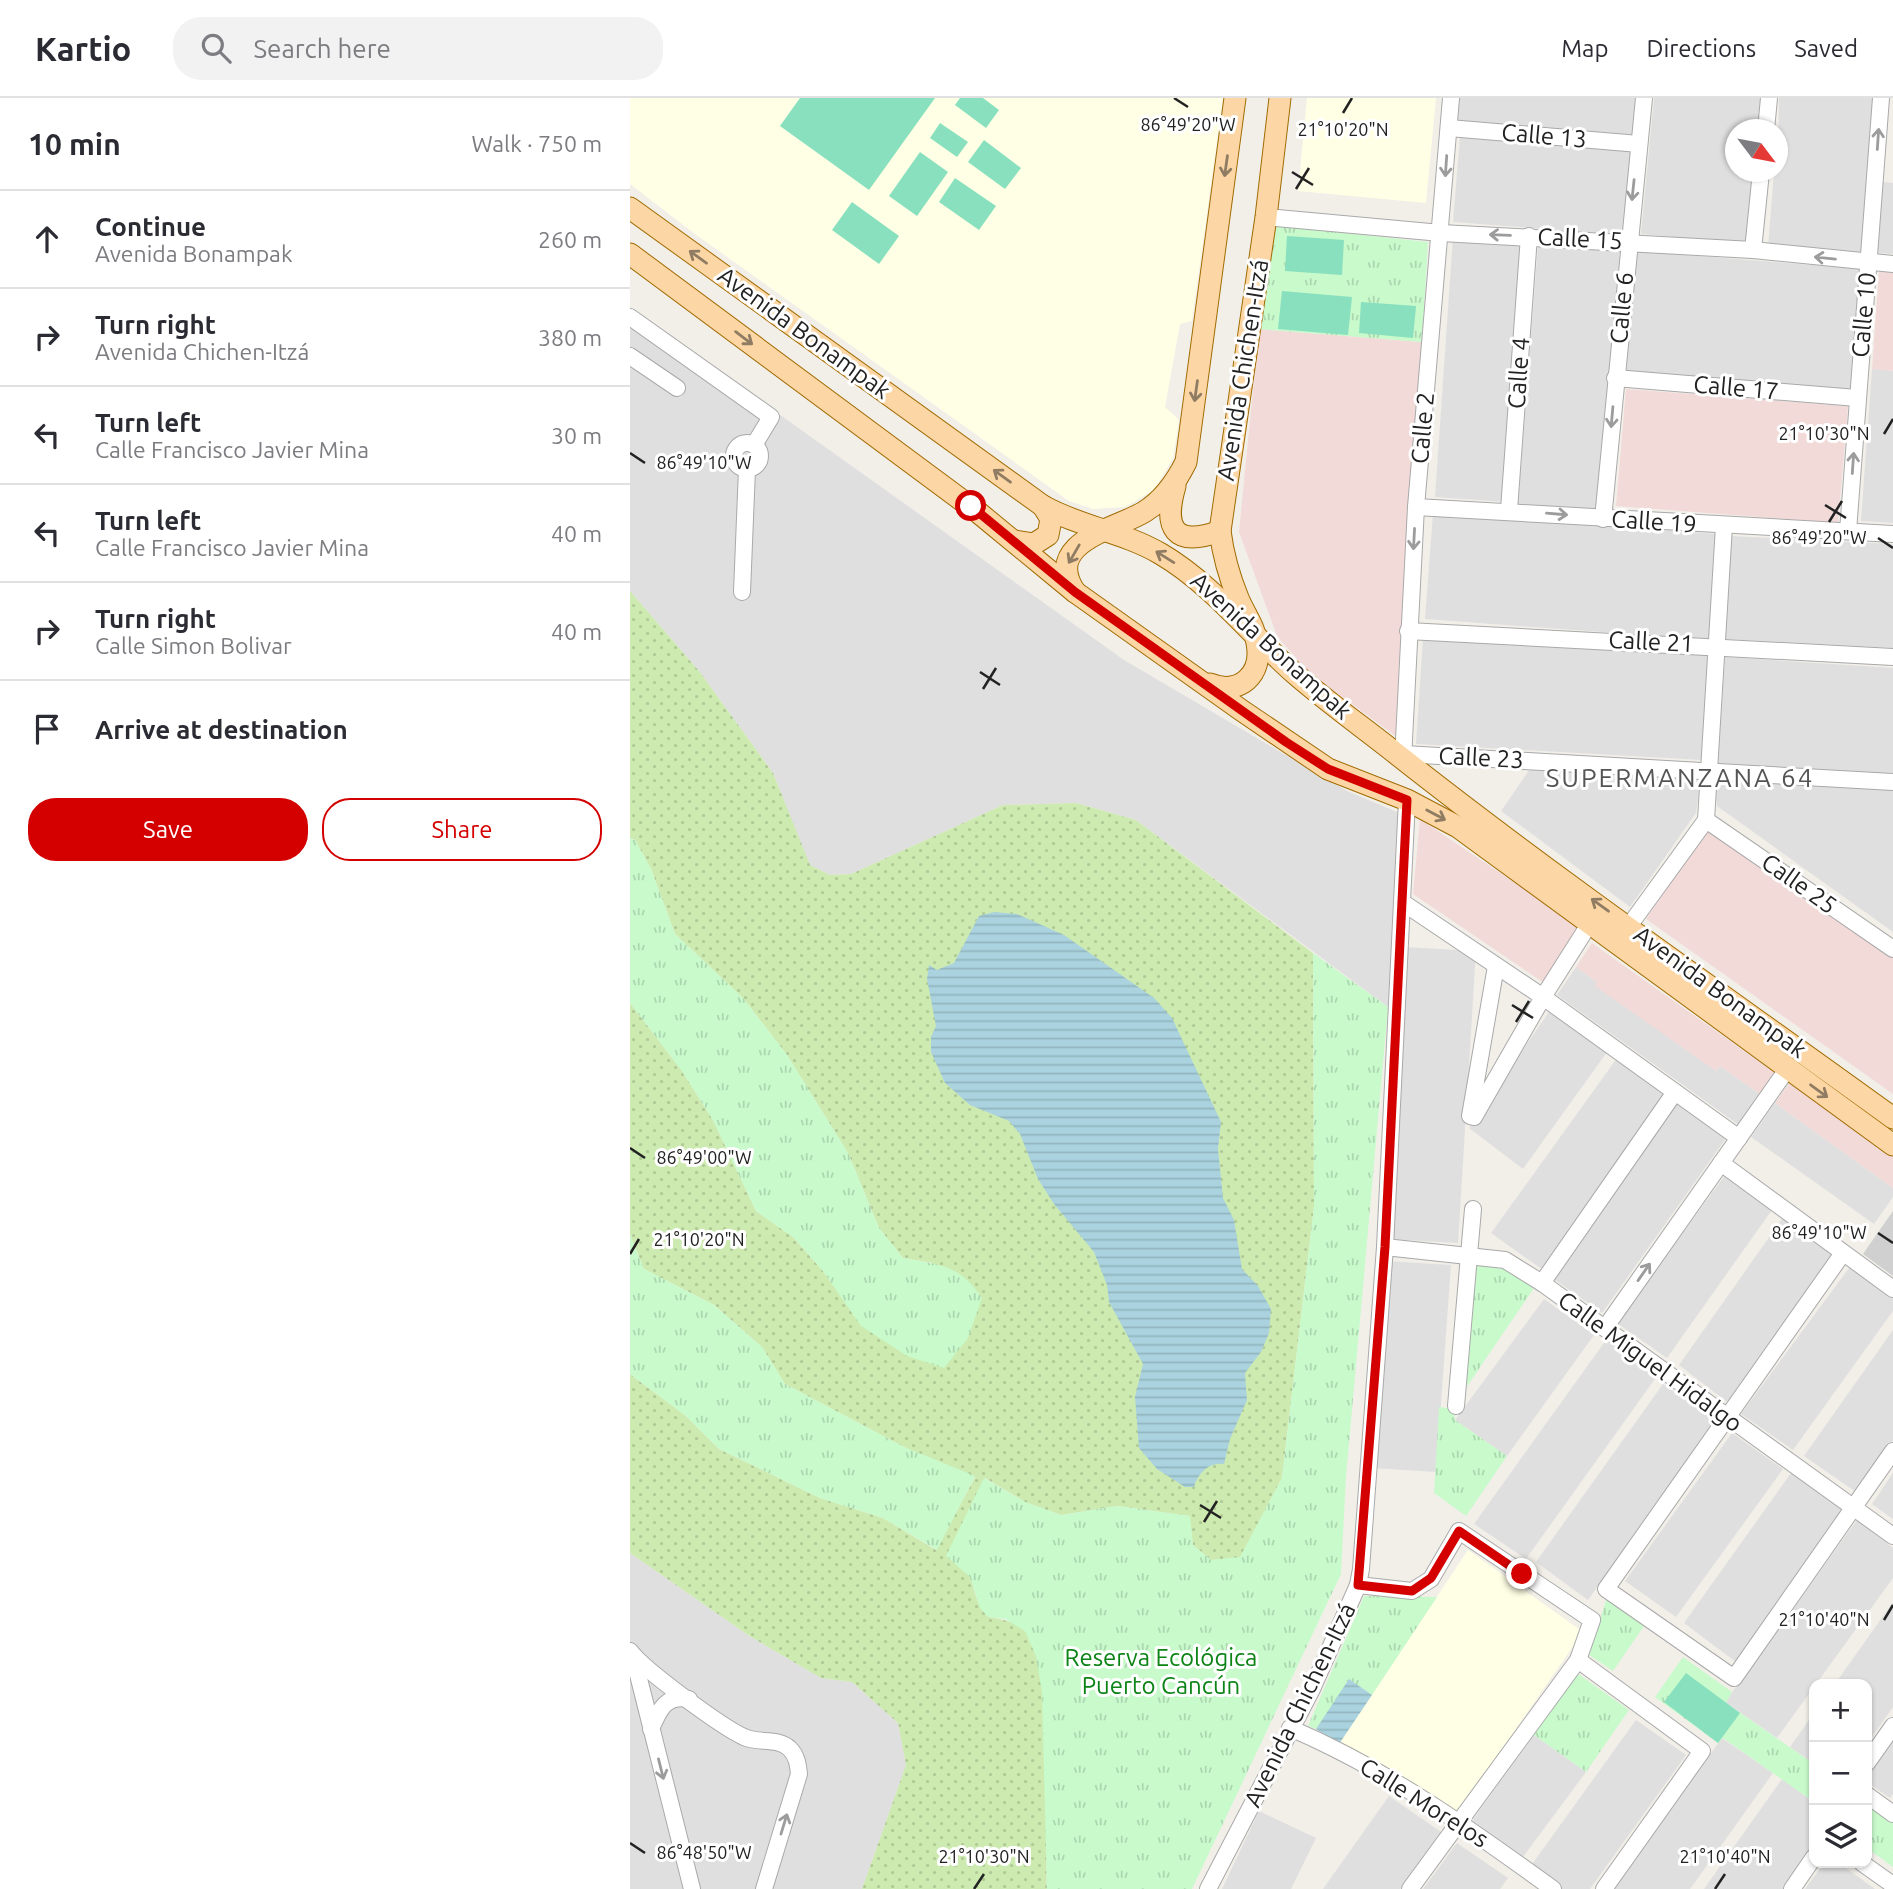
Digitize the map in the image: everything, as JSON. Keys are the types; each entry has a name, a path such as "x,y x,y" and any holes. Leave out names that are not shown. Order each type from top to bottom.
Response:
{"main road":[{"name":"Avenida Chichen-Itzá","path":"1075,592 1068,578 1071,555 1080,543 1145,512 1164,497 1177,481 1186,462 1235,98"},
{"name":"Avenida Chichen-Itzá","path":"1256,636 1238,599 1222,552 1220,531 1266,217 1280,98"},
{"name":"Avenida Bonampak","path":"630,208 1044,506 1060,516 1105,529 1159,553 1194,576 1295,674 1629,926 1893,1118"},
{"name":"Avenida Bonampak","path":"633,259 1016,541 1075,592 1328,769 1407,800 1458,827 1893,1145"},
{"path":"1177,481 1168,509 1170,524 1189,538 1220,531"},
{"path":"1016,541 1034,544 1048,535 1051,519 1044,506"},
{"path":"1196,677 1222,688 1242,685 1256,668 1256,636"}],"street":[{"name":"Calle 2","path":"1403,756 1416,507 1451,98"},
{"name":"Calle 6","path":"1603,519 1644,98"},
{"path":"1767,119 1769,98"},
{"name":"Calle 10","path":"1848,531 1881,98"},
{"name":"Calle 13","path":"1448,128 1639,144"},
{"path":"1876,173 1893,174"},
{"path":"1753,250 1760,182"},
{"name":"Calle 15","path":"1266,217 1441,233 1753,250 1893,264"},
{"name":"Calle 4","path":"1509,510 1529,236"},
{"path":"630,317 771,417 754,444 760,451 760,459 755,467 747,469 742,592"},
{"path":"630,356 677,388"},
{"name":"Calle 17","path":"1615,378 1857,398"},
{"name":"Calle 19","path":"1416,507 1509,510 1603,519 1893,534"},
{"path":"1629,926 1706,820 1724,526"},
{"name":"Calle 21","path":"1408,631 1715,645 1893,657"},
{"name":"Calle 23","path":"1403,756 1709,769 1893,782"},
{"name":"Avenida Chichen-Itzá","path":"1208,1889 1312,1689 1358,1585 1385,1247 1407,800"},
{"name":"Calle 25","path":"1706,820 1893,948"},
{"path":"1402,902 1543,997 1739,1138"},
{"path":"1496,966 1470,1116 1474,1117 1543,997 1590,923"},
{"path":"1605,1328 1788,1068"},
{"path":"1542,1283 1675,1092"},
{"path":"1721,1163 1893,1289"},
{"path":"1456,1406 1473,1209"},
{"name":"Calle Miguel Hidalgo","path":"1385,1247 1470,1254 1505,1260 1542,1283 1727,1419 1893,1536"},
{"path":"1843,1253 1606,1589 1734,1678 1893,1451"},
{"path":"1358,1585 1412,1591 1431,1578 1459,1531 1592,1620 1578,1660 1410,1889"},
{"path":"631,1653 689,1699 745,1738 778,1742 790,1748 798,1760 799,1774 764,1889"},
{"path":"631,1653 692,1889"},
{"path":"1578,1660 1702,1751 1604,1889"},
{"path":"651,1729 662,1706 670,1699 689,1699"},
{"path":"1872,1756 1893,1726"},
{"name":"Calle Morelos","path":"1290,1728 1392,1778 1553,1889"},
{"path":"1872,1799 1893,1814"},
{"path":"1792,1889 1809,1864"},
{"path":"1869,1868 1893,1885"}],"shaded area":[{"path":"630,98 1223,98 1192,321 1180,324 1165,407 1179,420 1173,458 1154,490 1125,507 1093,509 1069,501 695,234 630,184"},
{"path":"1307,98 1436,98 1426,203 1298,191"},
{"path":"1459,98 1636,98 1633,135 1457,121"},
{"path":"1654,98 1764,98 1762,119 1725,119 1725,182 1756,182 1750,244 1641,234"},
{"path":"1779,98 1874,98 1863,254 1768,248 1773,182 1788,182 1788,119 1779,119"},
{"path":"1460,137 1630,150 1624,235 1453,222"},
{"path":"1883,182 1893,183 1893,254 1876,253"},
{"path":"1453,237 1524,242 1506,502 1435,497"},
{"path":"1538,245 1620,251 1600,510 1518,504"},
{"path":"1636,251 1862,269 1852,389 1626,372"},
{"path":"1879,271 1893,272 1893,371 1872,369"},
{"path":"630,308 1124,660 1347,791 1402,814 1388,1007 1136,820 1076,803 1003,805 851,874 830,875 809,865 773,773 699,671 630,591"},
{"path":"1259,329 1422,342 1401,643 1398,738 1307,671 1277,636 1239,532"},
{"path":"1872,369 1893,371 1893,523 1861,521"},
{"path":"1626,389 1848,406 1838,523 1616,506"},
{"path":"1433,513 1718,534 1710,640 1425,619"},
{"path":"1732,536 1893,544 1893,648 1725,639"},
{"path":"1423,638 1709,655 1702,760 1416,744"},
{"path":"1725,657 1893,668 1893,775 1718,763"},
{"path":"1532,766 1701,775 1696,813 1630,907 1501,811"},
{"path":"1715,778 1893,788 1893,932 1717,806"},
{"path":"1420,819 1582,928 1544,983 1413,894"},
{"path":"1709,828 1893,955 1893,1094 1646,919"},
{"path":"1592,943 1775,1073 1760,1094 1720,1066 1716,1071 1595,986 1597,982 1576,967"},
{"path":"1404,947 1476,951 1458,1243 1387,1239"},
{"path":"1576,967 1597,982 1596,985 1716,1071 1720,1066 1760,1094 1739,1125 1557,995"},
{"path":"1553,1006 1610,1048 1523,1169 1469,1128"},
{"path":"1620,1054 1673,1093 1543,1270 1491,1233"},
{"path":"1790,1082 1893,1156 1893,1188 1775,1103"},
{"path":"1679,1098 1729,1134 1602,1313 1551,1277"},
{"path":"1775,1103 1893,1188 1893,1197 1874,1224 1751,1137"},
{"path":"1726,1174 1774,1207 1667,1358 1617,1323"},
{"path":"1893,1211 1893,1276 1863,1254"},
{"path":"1784,1216 1833,1253 1727,1402 1679,1365"},
{"path":"1386,1261 1451,1265 1436,1472 1373,1468"},
{"path":"1852,1264 1893,1296 1893,1311 1793,1450 1741,1414"},
{"path":"1544,1299 1594,1335 1507,1456 1455,1420"},
{"path":"1893,1330 1893,1440 1856,1492 1804,1456"},
{"path":"1606,1340 1657,1376 1526,1559 1474,1524"},
{"path":"1663,1384 1715,1421 1588,1600 1536,1562"},
{"path":"1732,1433 1783,1469 1676,1617 1625,1581"},
{"path":"1791,1473 1845,1512 1736,1662 1684,1623"},
{"path":"1893,1473 1893,1519 1872,1504"},
{"path":"1857,1520 1893,1548 1893,1578 1820,1679 1809,1679 1809,1694 1777,1738 1725,1702"},
{"path":"1468,1550 1583,1632 1451,1822 1339,1744"},
{"path":"630,1553 751,1637 821,1678 852,1682 898,1723 906,1765 862,1889 630,1889"},
{"path":"1893,1602 1893,1707 1872,1737 1872,1679 1839,1679"},
{"path":"1636,1720 1686,1755 1590,1889 1562,1889 1530,1867"},
{"path":"1809,1720 1809,1760 1790,1747"},
{"path":"1534,1735 1586,1772 1520,1861 1469,1825"},
{"path":"1722,1738 1773,1773 1690,1889 1613,1889"},
{"path":"1893,1739 1893,1794 1890,1798 1872,1785 1872,1768"},
{"path":"1782,1779 1809,1798 1809,1853 1784,1889 1704,1889"},
{"path":"1389,1796 1441,1832 1400,1889 1323,1889"},
{"path":"1259,1811 1316,1838 1291,1889 1222,1889"},
{"path":"1457,1843 1508,1878 1500,1889 1423,1889"},
{"path":"1820,1868 1846,1868 1875,1889 1805,1889"}],"green space":[{"path":"800,98 935,98 869,190 780,126"},
{"path":"960,98 983,98 999,110 986,128 955,105"},
{"path":"940,123 968,142 957,157 930,138"},
{"path":"984,140 1021,168 1005,189 968,162"},
{"path":"920,152 948,172 917,216 889,196"},
{"path":"955,178 996,206 979,230 939,202"},
{"path":"852,202 899,236 879,264 832,230"},
{"path":"1271,225 1428,242 1422,342 1259,329"},
{"path":"1287,236 1344,240 1342,275 1285,271"},
{"path":"1282,291 1352,297 1348,335 1278,329"},
{"path":"1361,302 1416,306 1413,338 1359,333"},
{"path":"630,591 699,671 773,773 810,865 830,875 851,874 1003,805 1076,803 1136,820 1313,953 1314,1207 1282,1478 1240,1558 1211,1560 1193,1545 1189,1516 1118,1506 1061,1515 1025,1502 985,1478 974,1531 971,1569 973,1586 978,1602 988,1617 1022,1628 1030,1637 1037,1657 1045,1720 1047,1889 862,1889 906,1765 898,1723 852,1682 821,1678 751,1637 630,1553 630,1374 686,1416 719,1449 820,1498 883,1518 936,1550 975,1477 904,1447 785,1384 762,1347 714,1305 644,1269 630,1235 630,1003 682,1071 713,1120 756,1211 793,1237 823,1271 862,1326 933,1263 903,1258 879,1228 848,1153 787,1055 743,998 675,934 651,869 635,840 630,838"},
{"path":"630,838 635,840 651,869 675,934 743,998 787,1055 848,1153 879,1228 903,1258 948,1268 966,1279 982,1298 968,1338 944,1368 907,1356 861,1326 823,1271 793,1237 756,1211 713,1120 682,1071 630,1003"},
{"name":"Reserva Ecológica Puerto Cancún","path":"1313,953 1388,1007 1346,1477 1341,1574 1192,1889 1047,1889 1042,1692 1036,1656 1025,1631 1005,1619 988,1617 980,1608 970,1577 946,1556 984,1478 1025,1502 1061,1515 1117,1506 1190,1516 1193,1545 1211,1560 1240,1557 1282,1478 1314,1207"},
{"path":"630,1235 644,1269 714,1305 762,1347 785,1384 904,1447 975,1476 937,1550 883,1518 820,1498 719,1449 686,1416 630,1374"},
{"path":"1474,1265 1503,1269 1534,1288 1459,1398"},
{"path":"1439,1407 1454,1409 1455,1420 1507,1456 1466,1516 1434,1493"},
{"path":"1364,1596 1437,1597 1372,1695 1349,1680 1316,1729 1308,1726"},
{"path":"1606,1600 1644,1626 1613,1671 1589,1655"},
{"path":"1683,1657 1732,1692 1726,1703 1809,1761 1809,1798 1723,1738 1718,1743 1655,1697"},
{"path":"1577,1673 1629,1710 1586,1772 1534,1735"},
{"path":"1686,1673 1740,1713 1718,1743 1664,1702"},
{"path":"1872,1804 1893,1819 1893,1867 1872,1852"}],"water":[{"path":"994,912 1017,914 1064,935 1154,998 1172,1018 1221,1122 1218,1149 1223,1198 1234,1220 1242,1269 1258,1286 1271,1309 1269,1333 1261,1352 1245,1373 1247,1400 1230,1439 1224,1464 1205,1470 1194,1487 1185,1487 1157,1469 1139,1448 1135,1397 1143,1364 1109,1302 1107,1285 1094,1252 1054,1204 1038,1179 1020,1134 1009,1121 970,1105 945,1083 931,1052 931,1037 936,1026 927,979 929,965 937,970 954,963 979,916"},
{"path":"1349,1679 1372,1695 1339,1744 1316,1729"}],"district":[{"name":"SUPERMANZANA 64","path":"1680,778"}],"route":[{"path":"971,506 1075,592 1286,742 1328,769 1407,800 1385,1247 1358,1585 1412,1591 1431,1578 1459,1531 1522,1574"}]}
